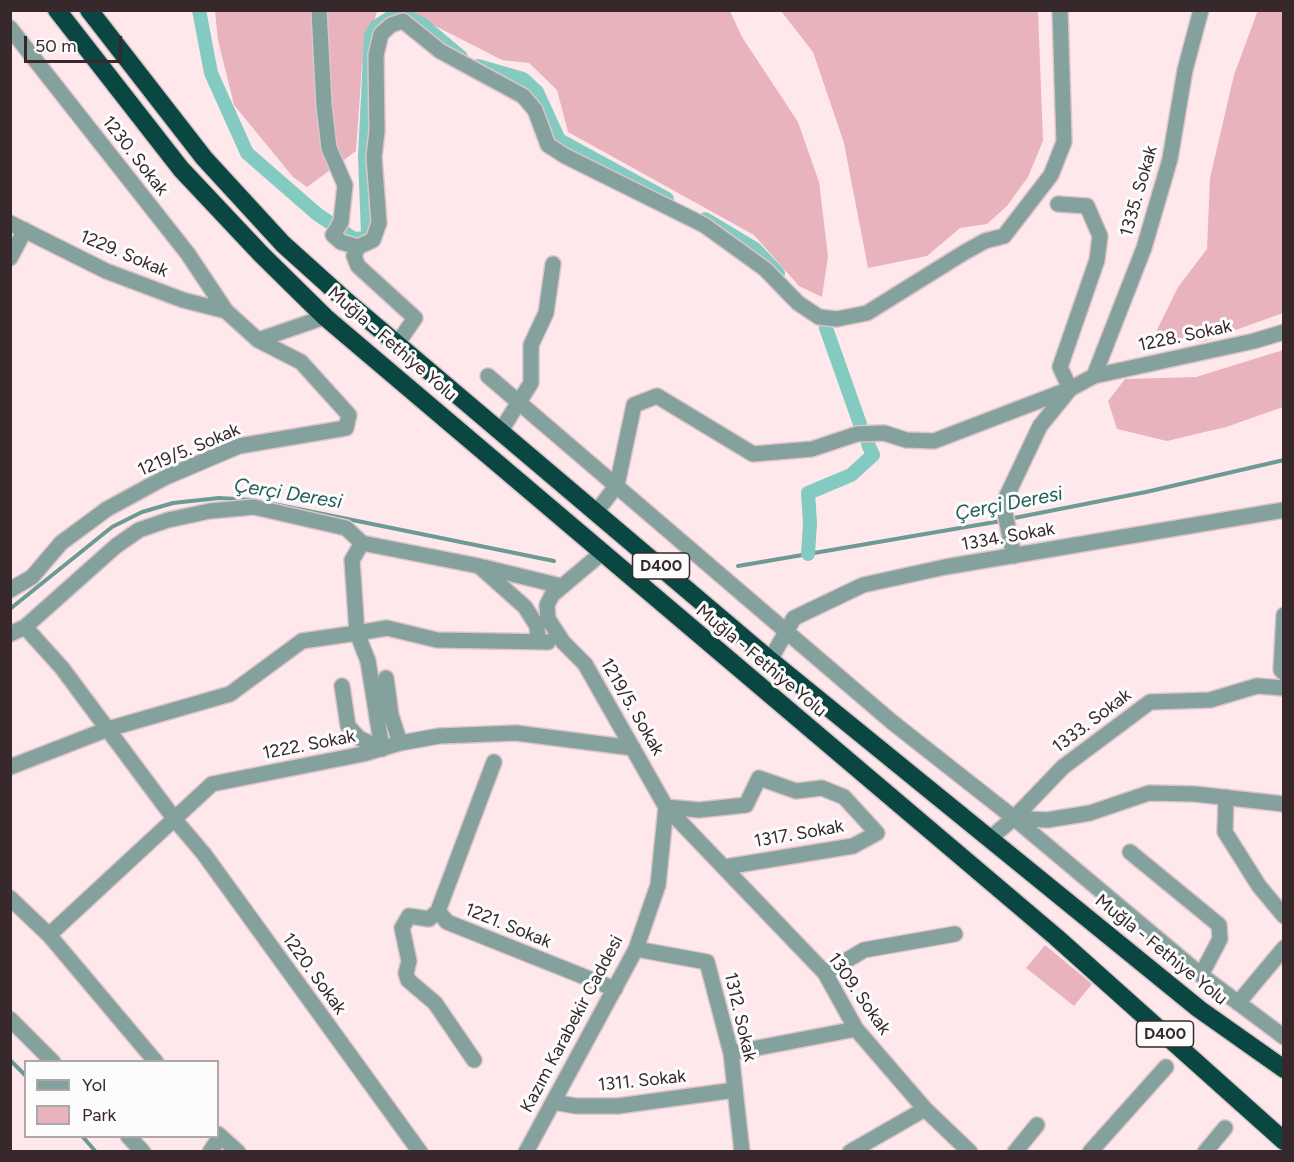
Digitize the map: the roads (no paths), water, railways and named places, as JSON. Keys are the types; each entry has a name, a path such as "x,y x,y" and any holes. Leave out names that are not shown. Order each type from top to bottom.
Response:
{"highway":[{"name":"Muğla - Fethiye Yolu","path":"57,10 181,169 261,254 325,317 1056,937 1280,1139"},
{"name":"Muğla - Fethiye Yolu","path":"89,10 204,158 283,244 500,432 597,511 770,660 1199,1009 1284,1069"}],"street":[{"path":"319,10 324,105 329,148 345,185 337,229 341,242 358,247"},
{"path":"397,344 415,318 358,266 354,256 358,247 373,240 379,223 374,157 377,131 376,55 381,34 391,25 403,21 440,51 523,96 534,110 548,145 565,156 704,225 765,269 798,303 819,317 837,319 867,313 964,252 985,241 1004,236 1051,175 1064,142 1060,10"},
{"name":"1335. Sokak","path":"1094,376 1144,248 1170,159 1185,70 1201,10"},
{"name":"1230. Sokak","path":"10,28 188,254 226,311"},
{"path":"1014,556 1003,504 1040,426 1070,389 1060,367 1097,260 1100,236 1087,206 1059,204"},
{"name":"1229. Sokak","path":"10,223 106,271 183,300 226,311"},
{"path":"10,258 25,230"},
{"path":"500,432 531,383 531,345 546,313 553,264"},
{"name":"1219/5. Sokak","path":"10,590 32,577 61,543 107,509 166,477 239,446 346,428 349,415 301,362 258,340 226,311"},
{"path":"258,340 325,317"},
{"name":"1228. Sokak","path":"617,485 634,405 657,396 753,454 812,449 857,434 884,433 906,440 934,441 1070,389 1094,376 1254,341 1284,332"},
{"path":"488,376 892,722 1014,818 1201,975 1284,1036"},
{"path":"597,511 617,485"},
{"path":"10,634 25,627 116,546 139,531 168,520 254,507 346,528 362,543 479,566 561,586"},
{"name":"1334. Sokak","path":"770,660 794,618 863,585 1014,556 1284,510"},
{"path":"362,543 352,560 357,633 368,661 382,749"},
{"name":"1219/5. Sokak","path":"603,552 552,595 547,605 548,620 563,642 585,664 666,807"},
{"path":"479,566 525,608 537,626 538,641"},
{"path":"1284,615 1281,670 1284,673"},
{"name":"1220. Sokak","path":"25,627 62,668 176,821 204,854 420,1152"},
{"path":"10,767 108,729 230,693 302,641 387,628 437,640 563,642"},
{"path":"386,678 391,715 400,743"},
{"path":"342,686 348,726 359,738 382,749"},
{"name":"1333. Sokak","path":"989,839 1014,818 1063,767 1150,702 1210,700 1257,686 1284,688"},
{"name":"1222. Sokak","path":"49,935 176,821 212,784 439,735 516,733 633,748"},
{"name":"1221. Sokak","path":"494,762 438,911 447,922 615,989"},
{"name":"1317. Sokak","path":"666,807 699,810 746,805 759,778 796,791 822,788 844,797 877,833 853,846 724,867"},
{"path":"1014,818 1047,820 1090,813 1149,794 1284,804"},
{"path":"1226,798 1225,832 1259,886 1284,916"},
{"name":"1309. Sokak","path":"666,807 825,973 856,1029 926,1109 970,1152"},
{"name":"Kazım Karabekir Caddesi","path":"526,1152 636,949 658,885 666,807"},
{"path":"1130,852 1219,925 1220,939 1201,975"},
{"path":"10,898 49,935 154,1060"},
{"path":"438,911 429,919 409,916 402,928 409,961 406,973 408,980 435,1003 474,1060"},
{"path":"825,973 864,950 955,934"},
{"name":"1312. Sokak","path":"636,949 707,962 731,1053 742,1152"},
{"path":"1238,1003 1282,953"},
{"path":"10,1018 51,1060"},
{"path":"731,1053 856,1029"},
{"path":"1090,1152 1166,1067"},
{"name":"1311. Sokak","path":"553,1102 576,1106 618,1106 735,1090"},
{"path":"850,1152 926,1109"},
{"path":"1016,1152 1037,1125"},
{"path":"1205,1152 1225,1128"},
{"path":"219,1135 238,1152"},
{"path":"129,1138 143,1152"},
{"path":"210,1152 217,1138"}],"waterway":[{"path":"199,10 211,73 247,153 317,214 354,239 366,238 368,234 365,157 371,36 376,27 393,16 404,15 423,25 461,57"},
{"path":"478,66 523,79 537,92 559,140 667,199"},
{"path":"705,219 755,249 778,273"},
{"path":"826,328 860,424"},
{"path":"808,554 810,523 808,493 851,475 873,455 868,444"},
{"name":"Çerçi Deresi","path":"1009,519 1146,492 1284,460"},
{"name":"Çerçi Deresi","path":"10,609 112,527 142,512 173,503 219,498 253,500"},
{"name":"Çerçi Deresi","path":"264,502 554,561"},
{"name":"Çerçi Deresi","path":"738,566 1001,521"},
{"path":"10,1060 24,1074"},
{"path":"84,1138 96,1152"}]}
